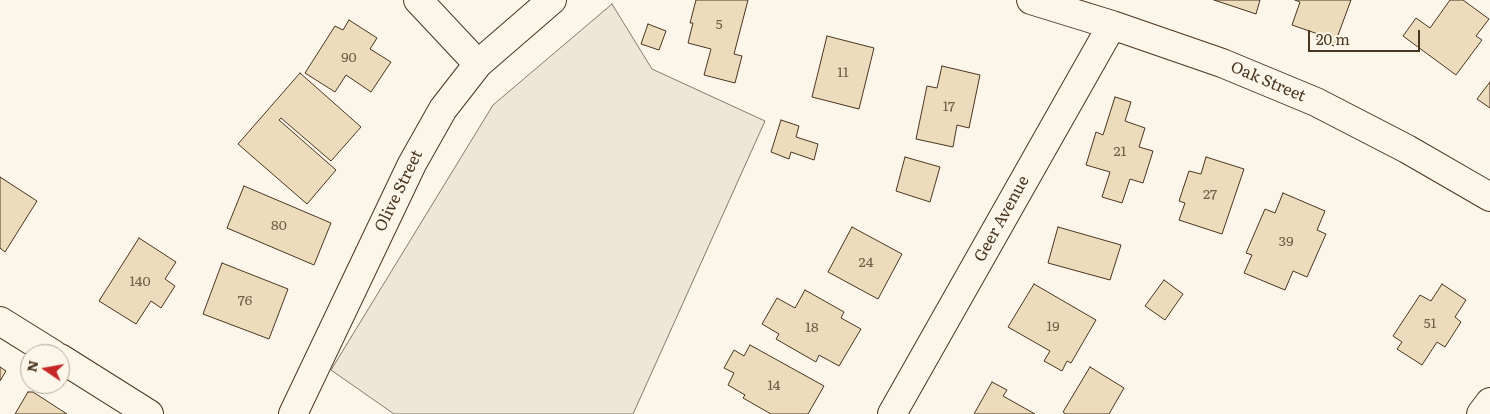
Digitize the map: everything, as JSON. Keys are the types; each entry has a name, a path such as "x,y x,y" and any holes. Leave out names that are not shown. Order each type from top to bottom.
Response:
{"street":[{"path":"418,0 478,64"},
{"name":"Olive Street","path":"292,414 412,164 443,108 478,64 552,0"},
{"name":"Oak Street","path":"1031,0 1112,25 1222,63 1316,102 1407,149 1490,197"},
{"name":"Geer Avenue","path":"892,414 1112,25"},
{"path":"0,321 37,344"},
{"path":"70,364 149,414"},
{"path":"1481,414 1490,402"}],"shaded area":[{"path":"612,4 652,69 765,121 633,414 394,414 331,370 493,105"}],"building":[{"path":"696,0 748,0 734,54 742,56 735,83 704,75 711,49 688,43 693,23 690,23"},
{"path":"1214,0 1260,0 1256,14"},
{"path":"1295,0 1351,0 1334,46 1316,39 1318,34 1292,25 1300,2"},
{"path":"1450,0 1463,0 1489,19 1476,36 1482,40 1456,75 1403,36 1416,18 1430,28"},
{"path":"349,20 377,38 370,49 391,62 371,92 346,75 335,92 305,73 335,26 343,30"},
{"path":"648,24 666,31 659,50 641,44"},
{"path":"827,36 874,48 859,109 812,97"},
{"path":"942,66 980,75 969,128 957,125 953,147 916,139 927,86 937,88"},
{"path":"300,73 361,127 331,161 281,118 279,120 336,170 307,204 238,144"},
{"path":"1490,82 1490,108 1477,99"},
{"path":"1115,97 1131,102 1125,121 1145,128 1139,147 1153,151 1143,183 1130,179 1122,203 1102,197 1110,172 1086,165 1096,132 1103,135"},
{"path":"781,120 799,126 796,137 818,144 814,160 791,152 789,159 771,152"},
{"path":"905,157 940,167 930,202 896,191"},
{"path":"1206,157 1244,169 1222,234 1179,220 1185,203 1179,201 1189,171 1201,174"},
{"path":"0,177 37,201 5,252 0,248"},
{"path":"244,186 331,223 314,265 227,228"},
{"path":"1283,193 1325,211 1317,230 1326,234 1307,277 1293,271 1285,290 1244,273 1252,255 1246,253 1265,209 1275,213"},
{"path":"852,227 902,254 878,299 828,272"},
{"path":"1058,227 1121,245 1110,280 1048,263"},
{"path":"139,238 176,262 165,279 175,286 161,308 151,301 136,324 99,301"},
{"path":"222,263 288,289 269,339 203,314"},
{"path":"1164,280 1183,294 1165,320 1145,306"},
{"path":"1034,284 1096,320 1071,363 1067,361 1062,371 1044,361 1050,351 1008,327"},
{"path":"1442,284 1466,300 1455,317 1461,322 1445,347 1437,342 1422,365 1397,349 1402,342 1393,336 1420,295 1431,301"},
{"path":"805,290 844,312 841,318 861,329 839,366 819,355 816,362 776,339 779,334 762,324 777,298 795,308"},
{"path":"750,345 824,386 808,414 771,414 743,398 745,395 728,385 734,373 724,368 734,350 744,356"},
{"path":"0,367 6,371 0,381"},
{"path":"1090,367 1124,388 1109,414 1066,414 1063,412"},
{"path":"992,382 1007,390 1003,396 1035,414 974,414"},
{"path":"27,394 36,394 67,414 15,414"}]}
